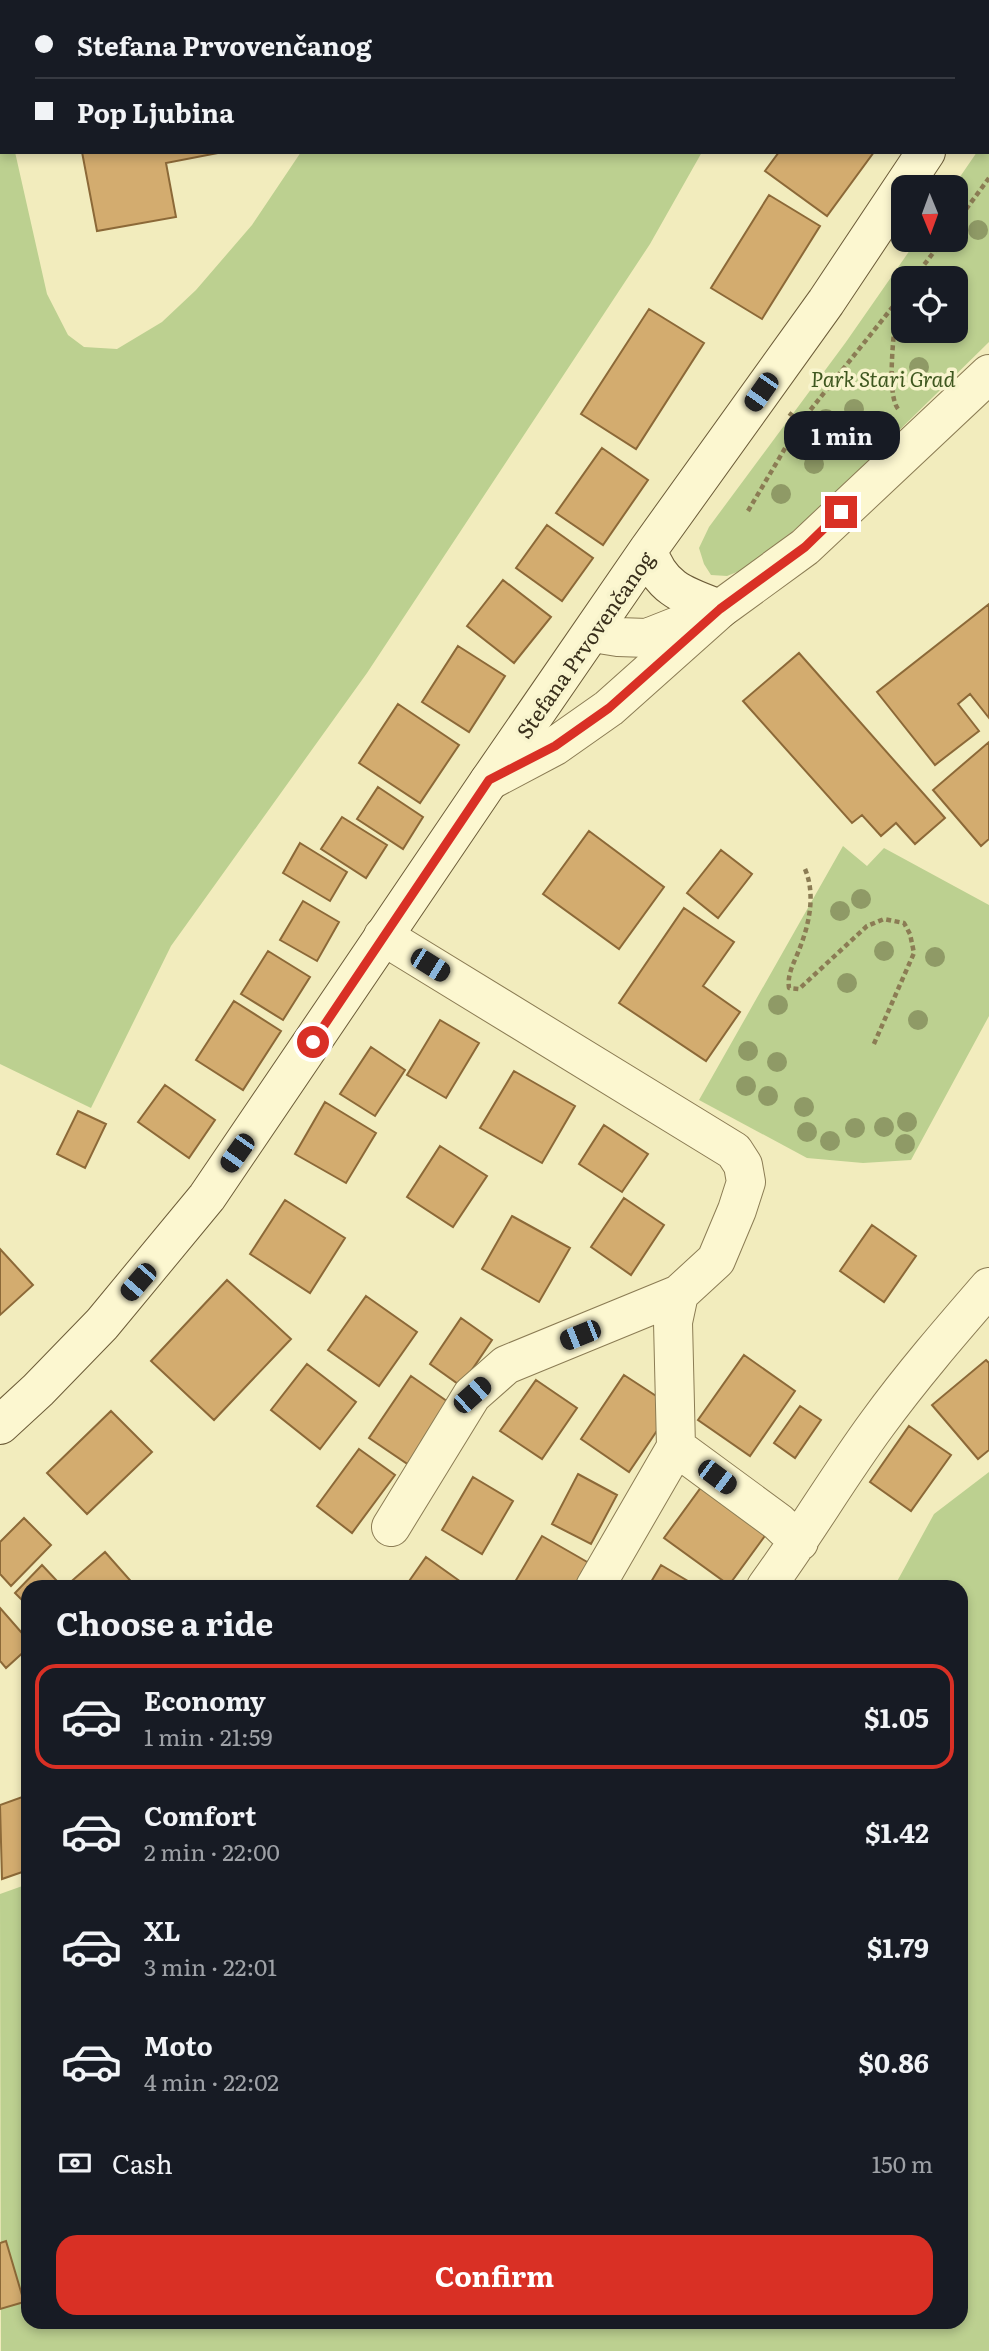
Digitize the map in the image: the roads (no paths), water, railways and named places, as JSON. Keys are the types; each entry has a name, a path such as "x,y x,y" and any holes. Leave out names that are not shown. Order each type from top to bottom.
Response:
{"street":[{"name":"Stefana Prvovenčanog","path":"0,1425 102,1324 207,1197 489,780 648,550 825,302 925,154"},
{"path":"489,780 555,746 609,708 720,609 805,547 989,374"},
{"path":"648,550 652,564 671,588 720,609"},
{"path":"593,633 647,638 720,609"},
{"path":"383,936 734,1151 743,1166 746,1182 716,1260 679,1294 506,1365 472,1395 390,1527"},
{"path":"771,1580 875,1426 920,1366 989,1287"},
{"path":"599,1580 677,1447 673,1322 679,1294"},
{"path":"677,1447 778,1522 799,1542"}],"park label":[{"name":"Park Stari Grad","path":"883,377"}]}
